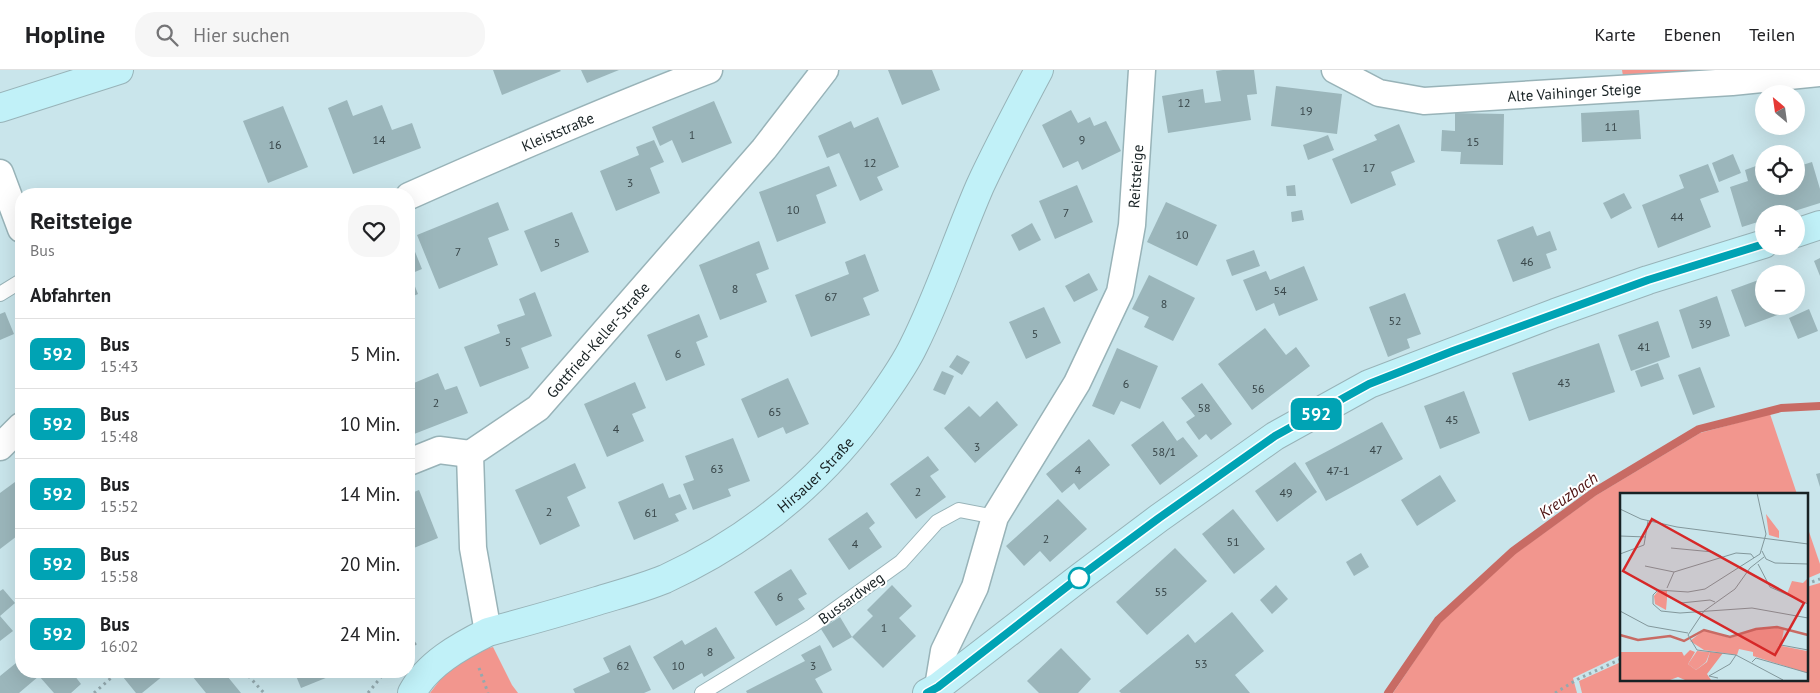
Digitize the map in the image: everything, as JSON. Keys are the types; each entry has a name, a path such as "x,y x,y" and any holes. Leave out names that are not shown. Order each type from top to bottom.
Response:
{"main road":[{"path":"0,108 119,70"},
{"name":"Hirsauer Straße","path":"412,693 426,674 440,661 470,641 488,632 618,595 663,579 698,562 744,536 817,476 866,420 913,347 931,308 980,187 1006,132 1039,70"},
{"path":"1805,230 1820,224"},
{"path":"935,691 1078,578 1159,518 1275,436 1369,384 1453,351 1648,280 1755,247"}],"street":[{"name":"Kleiststraße","path":"415,193 709,70"},
{"name":"Gottfried-Keller-Straße","path":"470,454 538,408 764,149 825,70"},
{"name":"Reitsteige","path":"935,691 944,651 975,587 996,518 1077,383 1120,292 1132,225 1142,70"},
{"name":"Alte Vaihinger Steige","path":"1336,70 1379,93 1424,101 1732,82 1820,73"},
{"path":"0,173 15,213"},
{"path":"0,448 15,432"},
{"path":"415,460 440,450 470,454 473,548 488,632"}],"lane":[{"path":"0,294 15,285"},
{"name":"Bussardweg","path":"702,693 812,626 901,562 937,522 959,510 996,518"}],"path":[{"path":"1808,583 1820,579"},
{"path":"1555,693 1578,679 1620,659"},
{"path":"94,693 111,678"},
{"path":"250,678 264,693"},
{"path":"368,693 380,678"}],"shaded area":[{"path":"1622,70 1747,70 1623,76"},
{"path":"1770,414 1797,493 1620,493 1620,655 1573,678 1577,693 1393,693 1440,623 1515,554 1595,496 1700,433"},
{"path":"1808,529 1820,564 1820,573 1808,578"},
{"path":"1820,583 1820,693 1582,693 1579,681 1620,662 1620,680 1808,680 1808,586"},
{"path":"493,647 518,693 430,693 443,676 470,653"}],"building":[{"path":"493,70 560,70 561,71 502,95"},
{"path":"581,70 619,70 587,83"},
{"path":"888,70 932,70 940,90 902,105"},
{"path":"1254,70 1257,94 1247,95 1251,120 1168,133 1162,96 1203,89 1205,103 1221,101 1216,71"},
{"path":"1276,86 1342,94 1337,134 1271,126"},
{"path":"347,100 353,116 382,105 392,130 412,123 421,148 353,174 328,108"},
{"path":"714,101 732,143 682,163 672,140 660,146 652,127"},
{"path":"283,106 308,167 268,183 243,121"},
{"path":"1071,110 1078,123 1090,117 1094,126 1106,121 1121,151 1082,170 1078,161 1063,168 1042,125"},
{"path":"1639,110 1641,139 1582,142 1581,113"},
{"path":"1455,113 1504,114 1503,165 1460,164 1461,152 1441,151 1442,130 1455,131"},
{"path":"878,117 899,167 877,177 883,190 860,201 839,153 827,158 818,136 851,121 854,128"},
{"path":"1399,124 1415,162 1391,172 1396,185 1351,204 1332,159 1377,140 1374,135"},
{"path":"1328,135 1334,150 1308,160 1303,145"},
{"path":"654,140 664,162 650,168 660,193 616,211 600,171 639,155 636,147"},
{"path":"1733,154 1741,173 1719,182 1712,163"},
{"path":"1812,162 1820,189 1820,203 1805,208 1805,205 1755,205 1755,223 1742,227 1730,187 1748,181 1745,170 1755,166 1755,195 1805,195 1805,164"},
{"path":"1708,164 1719,192 1700,199 1711,227 1658,248 1642,205 1684,188 1679,175"},
{"path":"829,166 837,186 816,195 826,223 777,242 759,192"},
{"path":"1077,185 1093,222 1055,239 1039,201"},
{"path":"1295,185 1296,196 1287,196 1286,186"},
{"path":"1624,193 1632,208 1611,219 1603,203"},
{"path":"498,202 509,230 488,238 498,265 439,289 417,235"},
{"path":"1166,202 1217,225 1197,266 1147,242"},
{"path":"1302,210 1304,220 1292,222 1291,212"},
{"path":"572,212 589,252 541,272 524,231"},
{"path":"1032,223 1041,240 1019,251 1011,235"},
{"path":"1533,226 1537,236 1550,231 1557,250 1546,254 1551,268 1513,282 1497,240"},
{"path":"759,241 769,269 756,274 767,302 720,320 699,265"},
{"path":"1254,250 1260,266 1232,276 1226,260"},
{"path":"415,252 422,269 415,272"},
{"path":"865,254 879,291 863,298 870,315 811,337 795,295 849,274 845,262"},
{"path":"1820,258 1820,276 1814,261"},
{"path":"1304,266 1318,300 1279,316 1274,303 1256,311 1243,280 1266,271 1270,280"},
{"path":"1089,273 1098,290 1074,302 1065,286"},
{"path":"1149,275 1195,298 1173,341 1144,327 1149,317 1132,309"},
{"path":"1755,281 1755,315 1778,315 1745,327 1731,290"},
{"path":"535,292 552,336 521,348 529,368 480,387 464,347 500,333 497,325 525,315 519,299"},
{"path":"1405,293 1421,334 1407,339 1410,348 1388,357 1369,307"},
{"path":"1717,296 1730,336 1692,349 1679,310"},
{"path":"1044,307 1061,343 1026,359 1009,322"},
{"path":"1809,309 1818,331 1798,339 1789,318 1796,315 1805,315 1805,311"},
{"path":"5,312 14,334 0,340 0,314"},
{"path":"699,314 708,337 696,342 705,365 666,381 647,335"},
{"path":"1658,321 1670,357 1631,371 1618,335"},
{"path":"1265,328 1286,355 1296,347 1310,366 1252,410 1218,364"},
{"path":"1599,343 1615,392 1529,421 1512,373"},
{"path":"1117,348 1158,366 1140,409 1121,401 1114,415 1092,406"},
{"path":"957,355 970,362 962,375 949,367"},
{"path":"1658,363 1664,379 1641,387 1635,371"},
{"path":"1700,367 1715,407 1693,415 1678,375"},
{"path":"942,371 954,376 945,395 933,390"},
{"path":"438,373 445,390 457,386 468,413 415,434 415,383"},
{"path":"788,378 809,424 786,434 783,427 758,438 741,399"},
{"path":"635,382 646,408 632,414 644,441 607,457 584,404"},
{"path":"1202,383 1232,424 1211,440 1206,434 1199,440 1186,422 1195,416 1181,398"},
{"path":"1464,391 1480,433 1440,449 1424,406"},
{"path":"997,401 1018,425 975,463 944,428 969,406 980,417"},
{"path":"1163,421 1177,441 1183,437 1198,456 1160,485 1131,445"},
{"path":"1382,422 1403,459 1326,501 1305,463"},
{"path":"733,438 750,481 728,489 731,496 693,510 683,484 694,480 685,456"},
{"path":"1089,439 1110,465 1079,490 1074,483 1062,493 1046,474"},
{"path":"928,456 939,470 930,476 946,497 916,519 890,484"},
{"path":"1295,462 1317,492 1277,522 1255,491"},
{"path":"575,463 586,488 567,497 580,526 540,545 515,490"},
{"path":"1820,473 1820,487 1816,474"},
{"path":"1440,475 1456,501 1417,526 1401,500"},
{"path":"15,482 15,538 0,549 0,493"},
{"path":"663,483 669,498 680,494 687,509 675,514 679,521 634,540 618,502"},
{"path":"419,490 438,538 415,548 415,492"},
{"path":"1058,499 1087,529 1050,562 1040,551 1024,566 1006,546"},
{"path":"1233,509 1265,549 1234,574 1202,534"},
{"path":"867,512 875,523 869,528 882,547 849,570 828,539"},
{"path":"1175,548 1207,581 1147,635 1116,602"},
{"path":"1361,553 1369,567 1354,576 1346,562"},
{"path":"791,569 807,594 798,599 805,609 776,626 754,592"},
{"path":"892,585 912,606 899,618 916,636 883,668 852,637 873,616 867,610"},
{"path":"1276,585 1288,599 1272,614 1260,600"},
{"path":"3,589 15,603 0,616 0,591"},
{"path":"1232,612 1264,651 1235,675 1250,693 1121,693 1119,691 1188,634 1195,643"},
{"path":"0,616 13,631 0,641"},
{"path":"840,617 852,637 833,648 821,629"},
{"path":"716,627 735,658 704,677 702,673 673,690 653,657 682,640 685,645"},
{"path":"630,645 651,690 644,693 575,693 573,689 610,672 603,658"},
{"path":"820,645 832,670 815,679 823,693 747,693 746,691 805,661 801,655"},
{"path":"1061,648 1091,679 1078,693 1039,693 1027,681"},
{"path":"15,664 15,678 37,678 19,693 0,693 0,676"},
{"path":"41,678 76,678 81,684 71,693 54,693"},
{"path":"124,678 160,678 142,693 136,693"},
{"path":"194,678 229,678 241,693 206,693"},
{"path":"297,678 326,678 301,688"}],"waterway":[{"name":"Kreuzbach","path":"1388,693 1438,620 1513,551 1594,492 1699,429 1781,408 1820,406"}],"bus line":[{"name":"592","path":"927,693 938,687 1078,578 1159,518 1275,436 1369,384 1453,351 1648,280 1755,247"}]}
